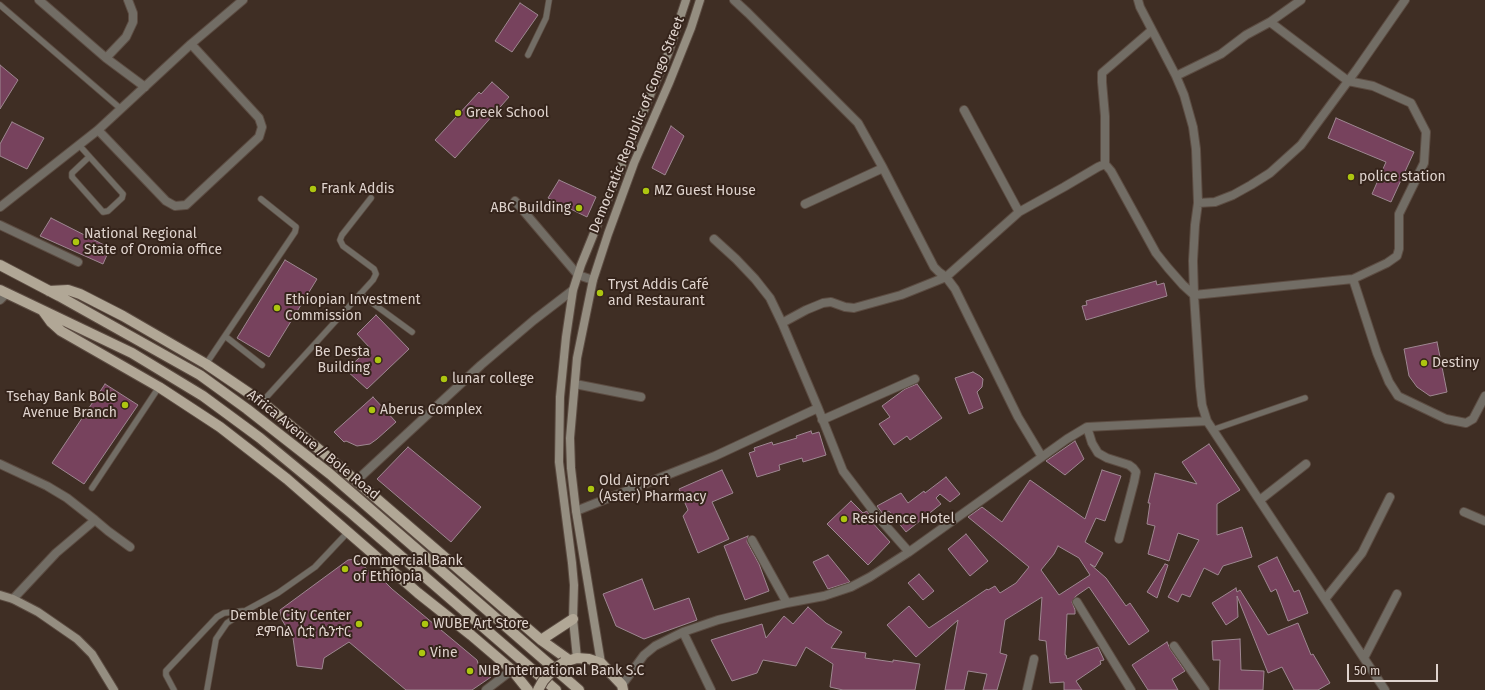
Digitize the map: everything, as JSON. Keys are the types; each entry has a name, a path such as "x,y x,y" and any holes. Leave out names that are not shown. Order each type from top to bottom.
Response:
{"main road":[{"name":"Democratic Republic of Congo Street","path":"570,660 574,585 559,462 560,397 566,337 573,290 581,265 668,54 686,0"},
{"name":"Democratic Republic of Congo Street","path":"601,663 576,511 571,468 570,438 577,358 593,280 608,234 634,163 691,28 700,0"},
{"name":"Africa Avenue / Bole Road","path":"0,265 200,375 247,409 330,474 579,690"},
{"path":"49,291 68,290 80,294 123,316 206,364 262,402 541,640 570,660"},
{"name":"Africa Avenue / Bole Road","path":"2,295 42,310 132,353 216,405 260,438 351,513 556,690"},
{"path":"42,310 51,322 61,331 159,387 220,427 287,479 512,670 528,690"},
{"path":"574,585 589,586"},
{"path":"0,595 13,598 38,612 77,639 92,654 114,690"},
{"path":"541,640 573,619"},
{"path":"538,690 543,681 553,670 570,660 589,659 601,663 622,687"}],"street":[{"path":"39,0 106,58 145,88"},
{"path":"106,58 126,37 132,22 132,13 128,0"},
{"path":"0,207 98,130 192,44 243,0"},
{"path":"734,0 858,123 934,267 954,288 1018,417 1042,457"},
{"path":"1138,0 1140,8 1176,76 1184,95 1193,127 1196,148 1198,203 1193,262 1194,295 1200,386 1202,405 1207,421 1385,690"},
{"path":"1176,76 1220,54 1246,35 1270,22 1301,0"},
{"path":"1198,203 1214,202 1233,195 1270,173 1301,145 1405,0"},
{"path":"1152,30 1102,73 1105,116 1105,164 1111,171 1156,253 1183,285 1194,295 1354,279 1387,263 1397,256 1399,249 1399,214 1424,163 1426,132 1411,103 1373,86 1348,81 1270,22"},
{"path":"98,130 166,201 175,206 186,205 259,137 262,127 259,118 192,44"},
{"path":"964,110 1019,212"},
{"path":"782,323 823,303 831,302 844,307 854,308 901,295 946,278 1019,212 1105,164"},
{"path":"805,204 883,168"},
{"path":"515,201 578,275 593,280"},
{"path":"0,225 78,262"},
{"path":"714,239 755,279 770,298 818,408 843,471 878,517 909,552"},
{"path":"1354,279 1377,353 1389,382 1398,396 1446,419 1466,423 1473,419 1485,396"},
{"path":"356,481 481,365 534,320 573,290"},
{"path":"822,420 915,379"},
{"path":"575,384 641,397"},
{"path":"576,511 715,456 818,408"},
{"path":"622,687 644,655 655,646 683,632 718,620 787,603 824,596 851,587 870,577 909,552 1067,439 1087,427 1207,421"},
{"path":"1087,427 1092,443 1098,453 1107,458 1129,465 1136,472 1119,539"},
{"path":"0,464 47,486 62,495 130,547"},
{"path":"1260,500 1306,464"},
{"path":"1325,599 1362,553 1390,497"},
{"path":"1464,512 1485,521"},
{"path":"13,598 56,553 95,520"},
{"path":"752,540 787,603"},
{"path":"1364,658 1397,594"},
{"path":"1077,602 1131,690"},
{"path":"683,632 711,690"},
{"path":"1174,646 1205,690"},
{"path":"1027,690 1034,659"},
{"path":"486,690 512,670"}],"lane":[{"path":"528,55 546,18 549,0"},
{"path":"0,5 121,109"},
{"path":"79,145 123,194 122,198 108,211 103,212 72,177 72,173 89,157"},
{"path":"262,402 373,280 376,274 374,269 343,246 340,240 342,234 371,198"},
{"path":"206,364 295,232 296,227 261,199"},
{"path":"360,294 412,332"},
{"path":"225,336 262,366"},
{"path":"92,488 159,387"},
{"path":"1212,430 1305,398"},
{"path":"207,690 216,639 227,623 245,611 278,593 315,567 348,532"},
{"path":"174,690 166,675 166,671 217,617 224,613 245,611"}],"building":[{"path":"520,3 538,15 512,52 495,41"},
{"path":"0,65 18,80 0,109"},
{"path":"492,82 509,97 455,158 435,140 479,92 481,94"},
{"path":"1336,118 1414,152 1391,202 1372,194 1386,162 1328,138"},
{"path":"12,122 44,138 27,169 0,156 0,144"},
{"path":"671,126 684,136 665,175 652,168"},
{"name":"ABC Building","path":"559,180 596,197 587,217 548,198"},
{"name":"National Regional State of Oromia office","path":"51,218 110,248 103,264 40,236"},
{"name":"Ethiopian Investment Commission","path":"285,260 317,279 269,357 237,338"},
{"path":"1156,281 1157,285 1164,283 1167,296 1086,320 1082,306 1087,305 1086,301"},
{"name":"Be Desta Building","path":"376,315 409,349 367,389 346,370 370,348 357,334"},
{"name":"Destiny","path":"1437,342 1447,392 1430,396 1417,387 1409,376 1404,349"},
{"path":"973,372 983,379 982,387 977,392 983,408 969,414 955,378"},
{"path":"105,384 138,405 84,484 52,463"},
{"path":"917,384 942,418 910,440 907,436 894,445 879,424 890,417 882,406 905,389"},
{"name":"Aberus Complex","path":"373,397 396,422 370,444 357,446 346,441 344,442 334,432"},
{"path":"811,431 812,434 819,432 826,455 803,462 802,458 779,465 780,470 757,477 749,453 755,451 754,448 772,442 773,445 797,438 796,436"},
{"path":"1075,441 1084,459 1065,475 1046,461"},
{"path":"1209,444 1240,490 1217,504 1217,535 1242,527 1252,557 1223,566 1218,575 1204,568 1190,597 1182,594 1178,602 1168,597 1199,540 1178,533 1169,561 1148,554 1155,526 1147,524 1150,503 1148,503 1155,473 1197,484 1182,462"},
{"path":"408,447 481,507 451,542 377,479"},
{"path":"722,470 733,493 712,502 729,539 698,553 683,516 688,510 679,489"},
{"path":"1102,470 1121,476 1105,521 1096,518 1085,542 1103,553 1095,567 1090,564 1106,578 1126,606 1130,603 1149,631 1129,645 1089,587 1076,596 1072,602 1075,614 1067,614 1065,655 1067,659 1098,647 1104,660 1100,661 1101,664 1076,681 1082,690 1064,690 1064,682 1050,683 1046,641 1039,640 1042,597 1005,620 1000,653 1007,655 997,690 983,690 987,674 968,671 964,690 945,690 958,620 916,657 887,625 909,606 929,628 987,589 988,590 995,586 1000,593 1016,583 1029,567 968,517 982,507 1002,522 1030,480 1085,519","holes":["1058,546 1079,558 1090,575 1059,595 1041,570 1054,554"]},
{"path":"946,477 960,494 950,502 940,494 936,498 941,504 906,532 889,511 883,514 877,506 901,493 908,503 924,491 925,493"},
{"path":"851,501 863,513 867,511 872,519 870,520 890,542 868,565 827,524"},
{"path":"966,534 988,561 970,576 948,549"},
{"path":"748,536 747,542 759,564 769,591 745,600 724,546"},
{"path":"828,555 850,582 828,589 813,562"},
{"path":"1277,557 1294,592 1299,590 1308,613 1288,621 1276,589 1271,592 1258,566"},
{"name":"Demble City Center ደምበል ሲቲ ሴንተር","path":"355,559 373,574 381,578 392,589 477,660 480,670 491,677 472,690 406,690 349,642 324,658 322,669 297,666 293,638 282,620 280,610 348,560"},
{"path":"1165,564 1168,565 1157,598 1147,592"},
{"path":"919,574 934,591 923,600 908,583"},
{"path":"642,579 654,610 689,598 697,620 644,639 616,626 603,594"},
{"path":"1236,588 1237,592 1240,590 1268,635 1298,623 1311,655 1313,654 1330,683 1318,690 1294,690 1282,667 1268,673 1237,596 1238,617 1226,625 1212,603"},
{"path":"808,607 826,623 842,632 831,648 866,653 865,658 920,664 915,690 843,690 830,687 833,664 806,647 796,666 763,660 757,673 732,681 711,640 762,624 766,638 784,616 793,624"},
{"path":"1240,639 1241,670 1264,671 1263,690 1219,690 1220,660 1213,660 1212,641"},
{"path":"1167,642 1185,671 1172,679 1178,690 1148,690 1132,665"}],"place":[{"name":"Greek School","path":"458,113"},
{"name":"police station","path":"1351,177"},
{"name":"Frank Addis","path":"313,189"},
{"name":"MZ Guest House","path":"646,191"},
{"name":"ABC Building","path":"579,208"},
{"name":"National Regional State of Oromia office","path":"76,242"},
{"name":"Tryst Addis Café and Restaurant","path":"600,293"},
{"name":"Ethiopian Investment Commission","path":"277,308"},
{"name":"Be Desta Building","path":"378,360"},
{"name":"Destiny","path":"1424,363"},
{"name":"lunar college","path":"444,379"},
{"name":"Tsehay Bank Bole Avenue Branch","path":"125,405"},
{"name":"Aberus Complex","path":"372,410"},
{"name":"Old Airport (Aster) Pharmacy","path":"591,489"},
{"name":"Residence Hotel","path":"844,519"},
{"name":"Commercial Bank of Ethiopia","path":"345,569"},
{"name":"Demble City Center ደምበል ሲቲ ሴንተር","path":"359,624"},
{"name":"WUBE Art Store","path":"425,624"},
{"name":"Vine","path":"422,653"},
{"name":"NIB International Bank S.C","path":"470,671"}]}
